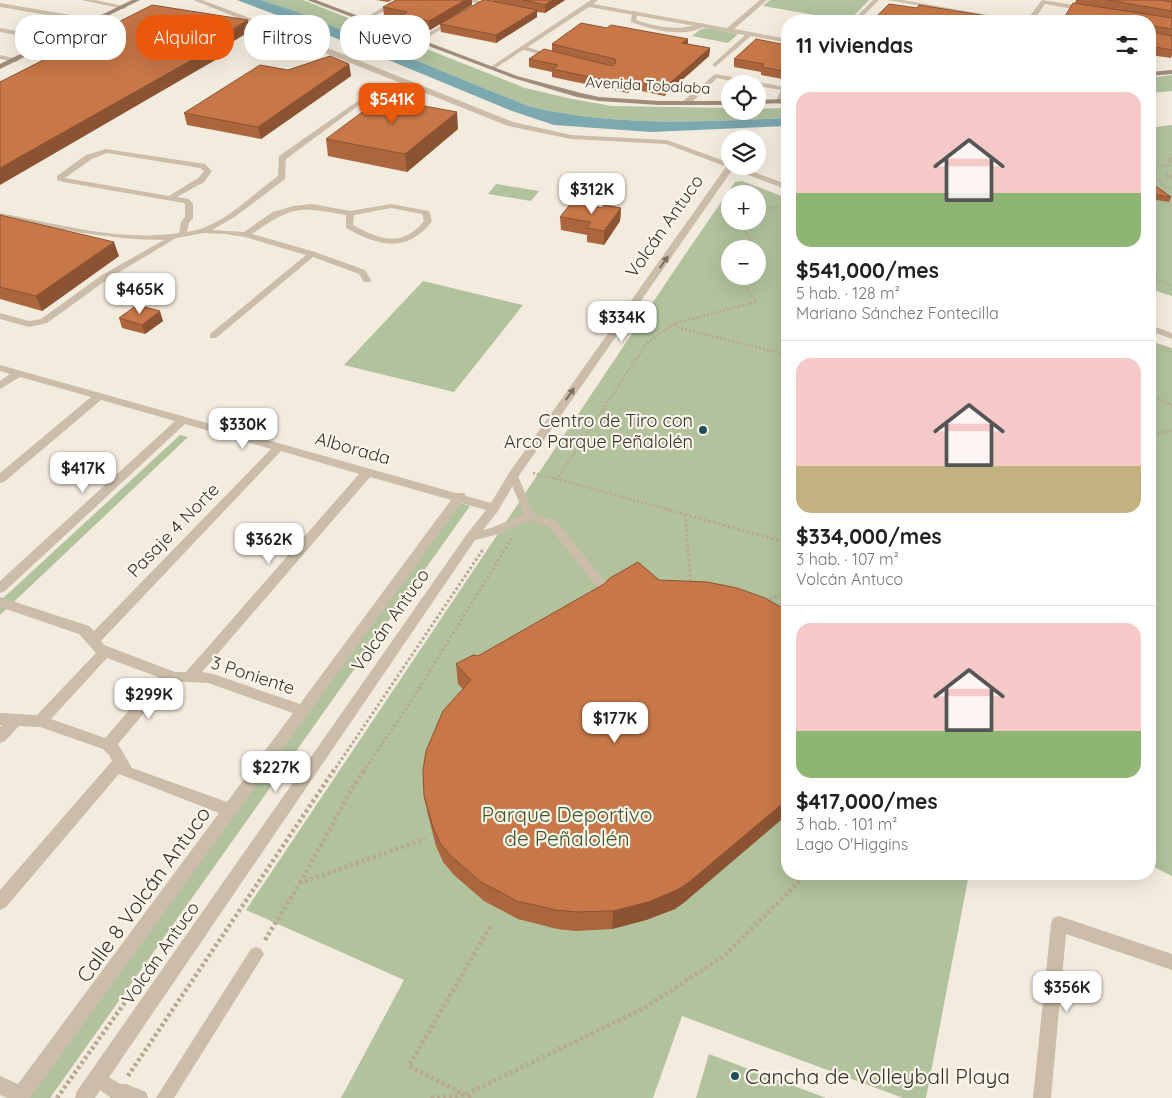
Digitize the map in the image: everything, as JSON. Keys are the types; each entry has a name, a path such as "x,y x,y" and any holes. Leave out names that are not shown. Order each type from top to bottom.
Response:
{"main road":[{"path":"106,15 137,0"},
{"name":"Avenida Tobalaba","path":"310,0 350,15"},
{"name":"Avenida Tobalaba","path":"430,45 547,87 589,97 686,103 721,103"},
{"path":"0,67 16,60"},
{"path":"1156,73 1172,72"},
{"path":"766,102 781,101"}],"street":[{"path":"84,0 124,6"},
{"path":"196,0 511,124 540,132 571,137 658,140 721,162"},
{"path":"373,15 401,0"},
{"path":"465,0 486,2 502,7"},
{"path":"492,68 595,0"},
{"path":"729,30 764,0"},
{"path":"861,15 876,0"},
{"path":"890,0 968,15"},
{"path":"1033,15 1042,1 1098,11"},
{"path":"475,8 486,2"},
{"path":"0,5 59,15"},
{"path":"588,5 781,40"},
{"path":"430,34 460,16"},
{"path":"0,30 15,33"},
{"path":"715,65 750,34"},
{"path":"0,56 15,60"},
{"path":"686,103 716,76 721,77"},
{"path":"766,86 781,88"},
{"name":"Volcán Antuco","path":"84,1098 471,537 494,508 513,476 724,175"},
{"path":"754,175 781,185"},
{"path":"1156,330 1172,336"},
{"name":"Alborada","path":"0,368 460,496 494,508"},
{"path":"0,386 18,373"},
{"path":"0,479 99,396"},
{"path":"0,588 184,419"},
{"name":"Pasaje 4 Norte","path":"94,639 280,446"},
{"path":"190,677 368,471"},
{"name":"Calle 8 Volcán Antuco","path":"20,1097 460,496"},
{"name":"3 Poniente","path":"0,602 84,630 94,639 98,648 105,652 168,675 208,678 303,712"},
{"path":"40,721 105,652"},
{"path":"108,745 168,675"},
{"path":"0,737 7,720 40,721 108,745 117,752 123,769 132,775 230,810"},
{"path":"0,902 120,763"},
{"path":"1042,1098 1059,924 1172,962"},
{"path":"0,1085 20,1097"}],"lane":[{"path":"523,48 563,59"},
{"path":"0,215 128,237 179,236 197,232 217,225 282,177 282,158 375,91"},
{"path":"0,316 29,324 44,321 105,277 179,236 189,218 191,210 186,201 62,180 60,178 89,157 106,151 202,166 208,171 201,180 170,198"},
{"path":"246,235 276,214 293,208 312,206 350,213 390,206 412,209 426,213 428,222 423,230 412,238 397,242 368,237 349,226 350,213"},
{"path":"197,232 225,232 246,235 312,254 362,272 367,280"},
{"path":"213,336 312,254"},
{"path":"513,476 526,518"},
{"path":"471,537 495,531 503,526 526,518 553,524 601,585 604,594 592,604"},
{"path":"164,1098 256,954"},
{"path":"98,1078 117,1092 126,1092 140,1098"}],"path":[{"path":"1172,158 1168,160 1172,164"},
{"path":"1156,165 1172,164"},
{"path":"1156,177 1164,186 1172,189"},
{"path":"766,209 776,207 781,209"},
{"path":"1156,279 1172,286"},
{"path":"557,479 646,344 675,323 756,302 744,285"},
{"path":"675,323 679,328 781,354"},
{"path":"1156,397 1172,406"},
{"path":"1156,434 1172,431"},
{"path":"513,476 535,472 781,541"},
{"path":"685,514 692,588"},
{"path":"256,954 300,883 353,787 410,702 526,518"},
{"path":"117,1092 495,531"},
{"path":"764,601 781,595"},
{"path":"300,883 425,839"},
{"path":"431,1098 465,1095 646,1007 725,955 801,880"},
{"path":"471,1098 409,1066 491,925"}],"green space":[{"path":"261,0 303,0 341,15 340,29 330,25 330,15 305,15"},
{"path":"770,0 869,0 855,15 815,15 763,6"},
{"path":"707,28 738,34 728,43 692,36 701,29"},
{"path":"430,50 525,88 572,99 612,106 721,108 721,120 744,120 657,121 624,120 560,113 528,106 415,60 430,60"},
{"path":"1172,75 1172,91 1156,92 1156,77"},
{"path":"781,108 781,118 766,119 766,109"},
{"path":"1172,125 1172,296 1156,291 1156,127"},
{"name":"Parque Deportivo de Peñalolén","path":"742,181 753,185 733,185 735,182"},
{"path":"496,184 539,191 531,201 488,194"},
{"name":"Parque Deportivo de Peñalolén","path":"766,190 781,196 781,880 968,880 926,1098 903,1098 682,1016 653,1098 341,1098 404,980 246,910 721,202 721,230 766,230"},
{"path":"423,281 523,305 454,392 344,365"},
{"path":"1156,343 1172,348 1172,876 1156,868"},
{"path":"180,435 188,437 0,615 0,601"},
{"path":"460,503 470,506 50,1098 29,1098"},
{"name":"Cancha de Volleyball Playa","path":"709,1054 826,1098 696,1098"}],"water":[{"path":"237,0 261,0 305,15 276,15"},
{"path":"330,25 340,29 340,40 330,36"},
{"path":"389,60 415,60 528,106 560,113 624,120 657,121 781,118 781,126 651,132 554,125 512,111"}],"building":[{"path":"396,0 465,0 430,20 430,15 401,15 407,12 383,7"},
{"path":"483,0 537,10 496,35 440,24"},
{"path":"523,0 552,0 545,5"},
{"path":"1107,0 1160,0 1172,2 1172,11"},
{"path":"1073,3 1152,15 1066,15"},
{"path":"889,4 917,8 919,5 981,15 878,15"},
{"path":"152,5 216,15 136,15 136,60 192,60 0,168 0,82 43,60 126,60 126,18"},
{"path":"1156,16 1172,18 1172,29 1156,26"},
{"path":"234,18 244,19 244,22 234,28"},
{"path":"581,23 607,28 611,25 688,39 682,43 710,48 664,88 633,81 628,85 552,69 558,65 529,59 544,49 612,66 616,63 615,59 552,44"},
{"path":"1156,33 1172,36 1172,50 1156,47"},
{"path":"756,39 781,44 781,71 762,67 764,64 734,59"},
{"path":"330,56 349,64 258,127 184,113 260,65 288,70 318,60 330,60"},
{"path":"385,95 407,99 402,102 457,112 405,154 326,139"},
{"path":"1156,186 1171,197 1156,195"},
{"path":"572,202 602,208 604,205 621,208 604,231 587,228 591,222 560,217"},
{"path":"0,215 114,242 36,296 0,287"},
{"path":"137,305 160,311 142,325 119,318"},
{"path":"638,562 659,580 707,582 737,588 765,598 781,607 781,805 688,883 677,890 648,902 613,911 576,912 556,910 517,901 481,882 451,856 440,843 424,796 423,770 426,751 443,711 471,680 456,664 473,655 478,656 604,584 610,578"}],"place":[{"name":"Centro de Tiro con Arco Parque Peñalolén","path":"703,430"},
{"name":"Cancha de Volleyball Playa","path":"735,1076"}]}
